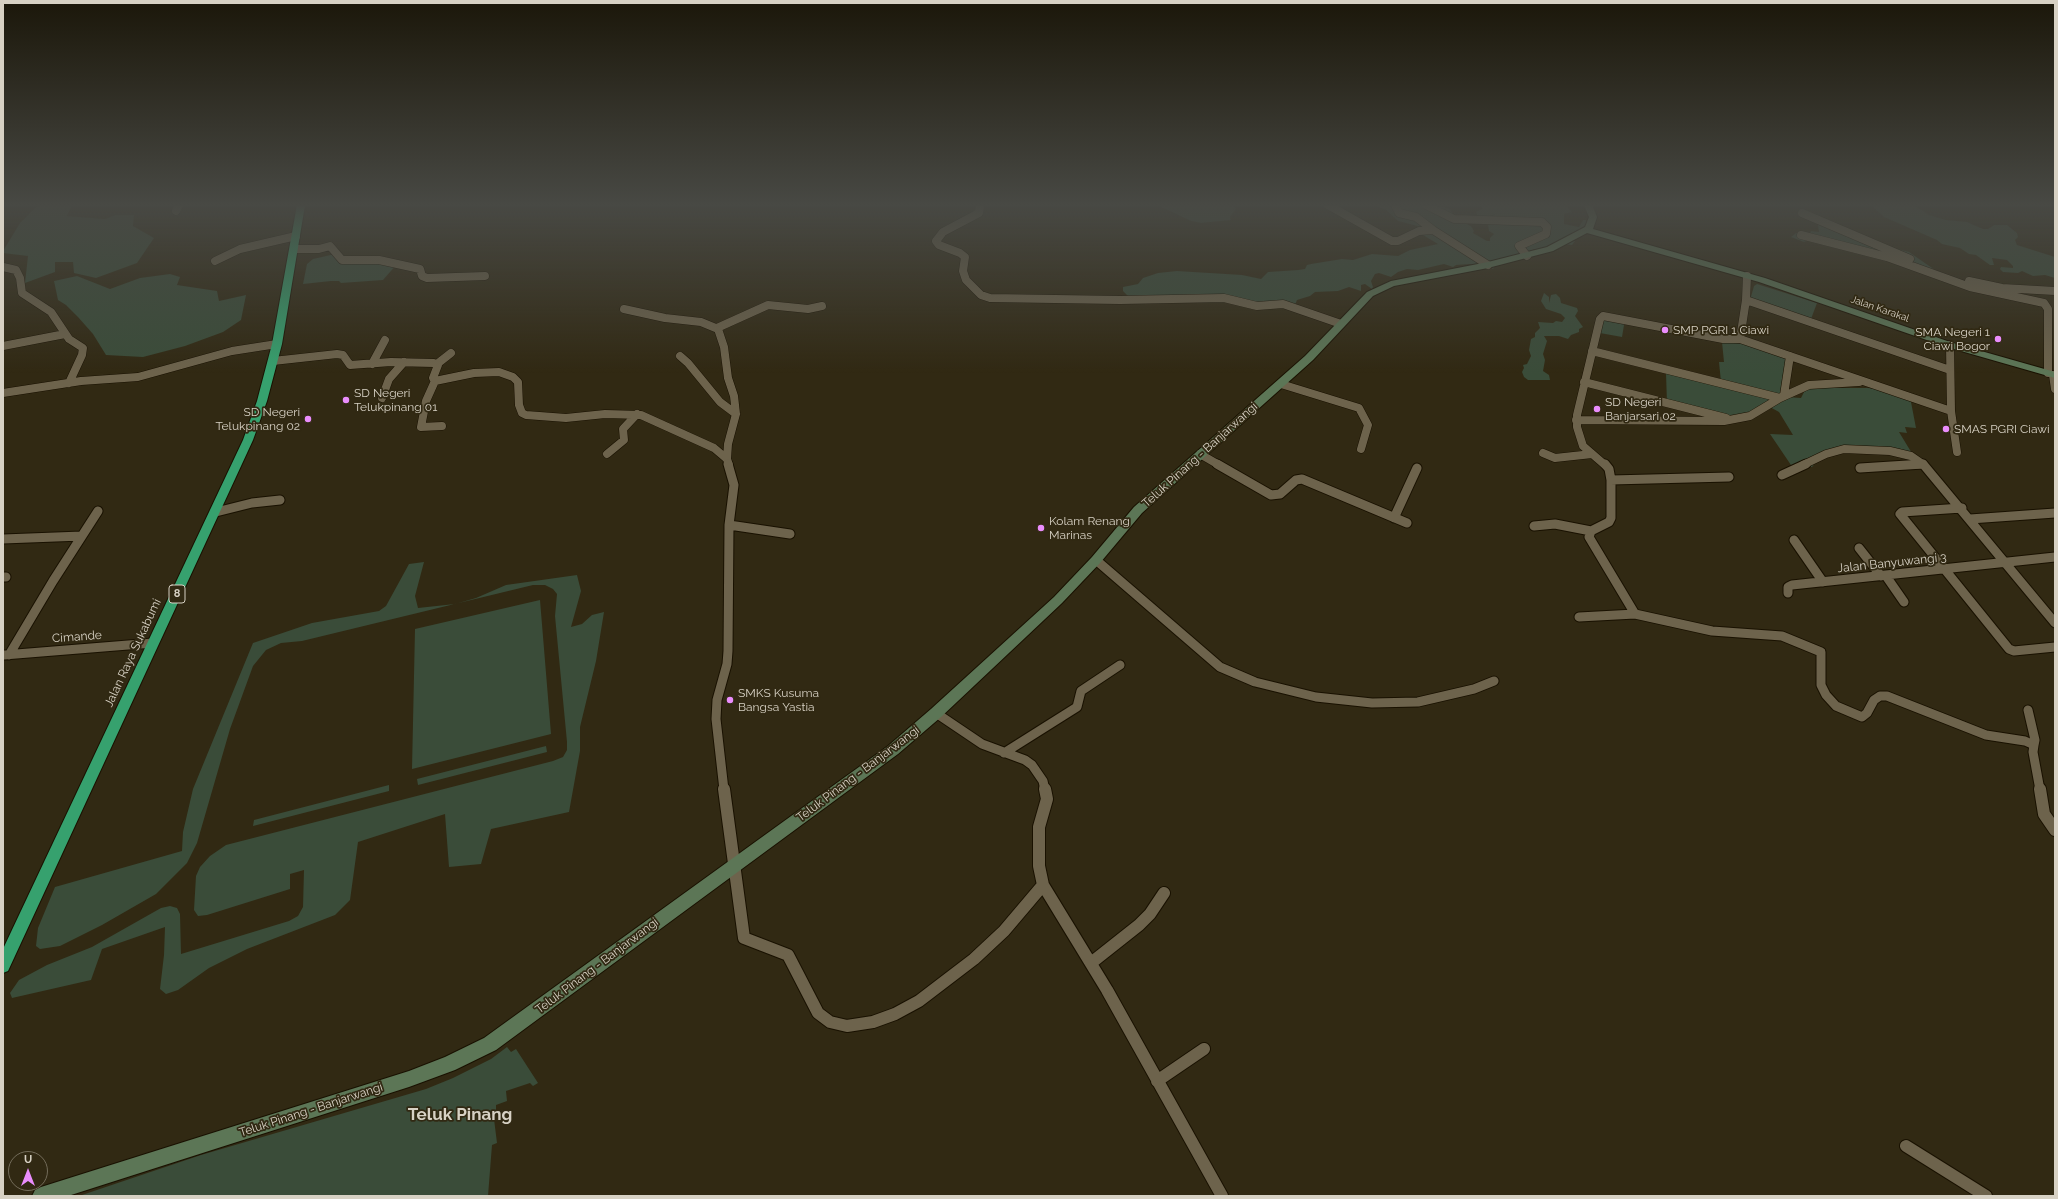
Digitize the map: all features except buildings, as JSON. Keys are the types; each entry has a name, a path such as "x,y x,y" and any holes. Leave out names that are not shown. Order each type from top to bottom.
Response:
{"highway":[{"name":"Jalan Raya Sukabumi","path":"3,966 153,643 216,512 248,440 273,361 292,261"}],"main road":[{"name":"Teluk Pinang - Banjarwangi","path":"41,1196 402,1081 449,1064 490,1044 520,1024 732,866 893,750 936,713 1058,600 1096,560 1138,510 1309,358 1370,294 1385,285 1506,261"},
{"name":"Jalan Karakal","path":"1695,261 1747,276 1950,345 2052,375"}],"street":[{"path":"383,261 420,269 422,276 427,278 485,276"},
{"path":"966,261 963,272 966,280 981,295 990,298 1120,300 1224,298 1257,306 1283,304 1341,324"},
{"path":"1482,261 1488,265"},
{"path":"1897,261 1970,287 2044,303 2048,310 2052,375 2055,389"},
{"path":"1915,261 1951,276 1994,287 2055,291"},
{"path":"3,267 16,270 20,278 22,293 52,312 66,334 83,350 69,383"},
{"path":"1740,339 1746,300 1747,276"},
{"path":"1746,300 1950,370"},
{"path":"624,308 666,318 701,322 717,328 768,305 808,310 822,306"},
{"path":"1534,526 1555,524 1591,530 1609,522 1611,518 1612,480 1606,465 1592,454 1581,441 1576,420 1600,319 1605,315 1723,339 1740,339 1951,411"},
{"path":"717,328 724,347 728,378 734,396 736,414 735,424 728,444 727,459 734,485 729,525 728,657 716,712 732,866 744,938 778,950 788,956 818,1013 830,1022 847,1026 873,1022 895,1014 919,1001 979,954 1009,925 1043,885"},
{"path":"3,346 66,334"},
{"path":"372,364 385,340"},
{"path":"3,393 69,383 138,377 232,351 277,344"},
{"path":"1950,345 1951,411 1957,452"},
{"path":"1592,351 1782,396"},
{"path":"442,426 425,428 422,427 421,423 426,400 435,381 433,380 438,364 451,353"},
{"path":"273,361 337,354 344,356 348,365 404,362 438,364"},
{"path":"680,356 688,363 720,402 736,414"},
{"path":"1782,396 1790,356"},
{"path":"382,398 389,379 404,362"},
{"path":"435,381 474,373 499,372 513,377 518,382 519,405 522,413 526,415 566,418 637,414 646,416 709,446 727,459"},
{"path":"1584,382 1734,420"},
{"path":"1576,420 1712,422 1734,420 1750,416 1782,396 1803,386 1815,384 1866,382"},
{"path":"1281,384 1359,408 1368,425 1361,449"},
{"path":"607,454 624,440 623,430 637,414"},
{"path":"1782,475 1826,454 1853,448 1896,452 1911,456 1923,464 1962,508 2055,623"},
{"path":"1543,453 1555,458 1592,454"},
{"path":"1200,454 1272,495 1280,494 1296,480 1302,479 1408,523"},
{"path":"1860,468 1923,464"},
{"path":"1394,518 1417,468"},
{"path":"1612,480 1728,477"},
{"path":"216,512 252,503 280,500"},
{"path":"1962,508 1900,513 2009,649 2014,651 2055,647"},
{"path":"6,655 98,511"},
{"path":"1970,519 2055,513"},
{"path":"729,525 790,534"},
{"path":"1591,530 1589,534 1590,541 1634,614"},
{"path":"3,539 82,536"},
{"path":"1794,540 1823,582"},
{"path":"1859,548 1904,602"},
{"name":"Jalan Banyuwangi 3","path":"1788,593 1788,587 1792,585 2055,557"},
{"path":"1096,560 1220,667 1255,682 1316,697 1372,704 1418,702 1445,697 1474,689 1494,681"},
{"path":"1579,617 1634,614 1712,631 1782,636 1821,652 1821,685 1826,695 1836,706 1856,716 1862,717 1867,713 1874,700 1880,696 1887,696 1965,728 1986,735 2025,741 2034,745"},
{"name":"Cimande","path":"6,655 153,643"},
{"path":"1004,753 1077,707 1081,691 1120,665"},
{"path":"2028,710 2030,724 2035,740 2033,752 2044,814 2055,830"},
{"path":"936,713 982,744 1032,765 1043,781 1047,799 1039,827 1039,866 1043,885 1091,963 1222,1196"},
{"path":"1091,963 1139,925 1150,914 1164,893"},
{"path":"1157,1081 1204,1049"},
{"path":"1906,1146 1986,1196"}],"green space":[{"path":"27,261 138,261 137,263 96,278 74,273 73,262 55,262 55,272 25,283"},
{"path":"311,261 378,261 397,264 383,280 341,283 339,281 331,281 303,284 307,264"},
{"path":"1330,261 1505,261 1494,263 1495,266 1493,269 1488,265 1476,267 1470,264 1456,265 1453,267 1444,264 1418,270 1407,269 1398,272 1391,277 1379,273 1375,274 1371,281 1373,287 1372,289 1365,284 1361,285 1361,291 1349,287 1338,291 1315,292 1310,296 1297,300 1295,305 1288,306 1231,300 1202,303 1132,300 1123,291 1123,287 1138,284 1143,278 1158,273 1177,271 1242,275 1261,279 1268,272 1305,269 1307,265"},
{"path":"1889,261 1922,261 1935,270"},
{"path":"1984,261 1993,261 1994,265 1990,265"},
{"path":"2008,261 2055,261 2055,278 2045,275 2033,276 2022,271 2018,273 2003,272 2000,269 2001,267 2013,268"},
{"path":"170,274 180,277 177,285 217,291 219,301 246,295 241,320 223,332 185,346 143,357 106,355 93,334 66,305 58,300 54,281 77,276 110,289 140,278"},
{"path":"1757,284 1817,303 1811,319 1750,300 1754,286"},
{"path":"1544,293 1549,297 1549,303 1551,295 1556,294 1560,298 1561,303 1577,308 1578,311 1575,316 1583,327 1579,329 1579,332 1571,335 1568,339 1559,336 1544,336 1547,341 1543,354 1545,360 1543,371 1549,375 1550,380 1528,380 1524,377 1522,372 1524,368 1523,365 1527,364 1531,356 1529,350 1531,339 1535,337 1535,333 1540,328 1538,322 1562,322 1565,318 1561,314 1546,309 1541,301"},
{"path":"1601,319 1625,319 1622,337 1600,333"},
{"path":"1722,342 1745,344 1785,357 1788,360 1786,385 1781,388 1787,397 1801,398 1805,390 1813,388 1868,388 1885,390 1906,398 1911,402 1916,428 1905,427 1907,433 1899,432 1913,455 1858,446 1819,458 1812,467 1804,466 1793,468 1770,434 1793,435 1779,412 1768,406 1737,421 1667,404 1666,373 1744,391 1721,382 1719,362 1724,362"},
{"path":"424,562 415,596 418,608 454,604 302,641 281,643 266,650 253,666 230,729 197,843 187,863 156,894 102,925 60,946 40,949 36,946 38,928 55,887 182,851 183,832 193,789 253,643 312,623 379,611 386,606 409,564"},
{"path":"577,575 581,591 571,627 582,624 592,615 604,612 596,661 580,727 580,751 569,812 491,829 481,864 449,867 445,814 358,842 350,900 335,915 247,949 209,968 178,990 166,994 160,989 164,955 165,927 102,949 91,980 12,998 10,993 19,980 47,965 92,947 161,908 170,906 177,908 180,914 181,954 289,921 298,916 303,907 304,870 290,874 290,889 207,915 198,916 194,910 196,876 200,867 210,856 226,845 553,761 563,757 567,750 567,742 555,616 557,594 553,589 545,585 533,585 457,603 476,598 506,585"},
{"path":"540,600 551,734 412,769 415,629"},
{"path":"546,746 547,752 418,785 417,779"},
{"path":"389,785 389,791 253,826 254,820"},
{"path":"507,1047 511,1052 516,1049 538,1083 533,1086 530,1083 506,1091 507,1101 496,1105 496,1110 493,1111 497,1143 492,1145 488,1196 79,1196 201,1155 426,1089 453,1078 491,1059"}],"place":[{"name":"SMP PGRI 1 Ciawi","path":"1665,330"},
{"name":"SMA Negeri 1 Ciawi Bogor","path":"1998,339"},
{"name":"SD Negeri Telukpinang 01","path":"346,400"},
{"name":"SD Negeri Banjarsari 02","path":"1597,409"},
{"name":"SD Negeri Telukpinang 02","path":"308,419"},
{"name":"SMAS PGRI Ciawi","path":"1946,429"},
{"name":"Kolam Renang Marinas","path":"1041,528"},
{"name":"SMKS Kusuma Bangsa Yastia","path":"730,700"}],"district":[{"name":"Teluk Pinang","path":"460,1115"}]}
